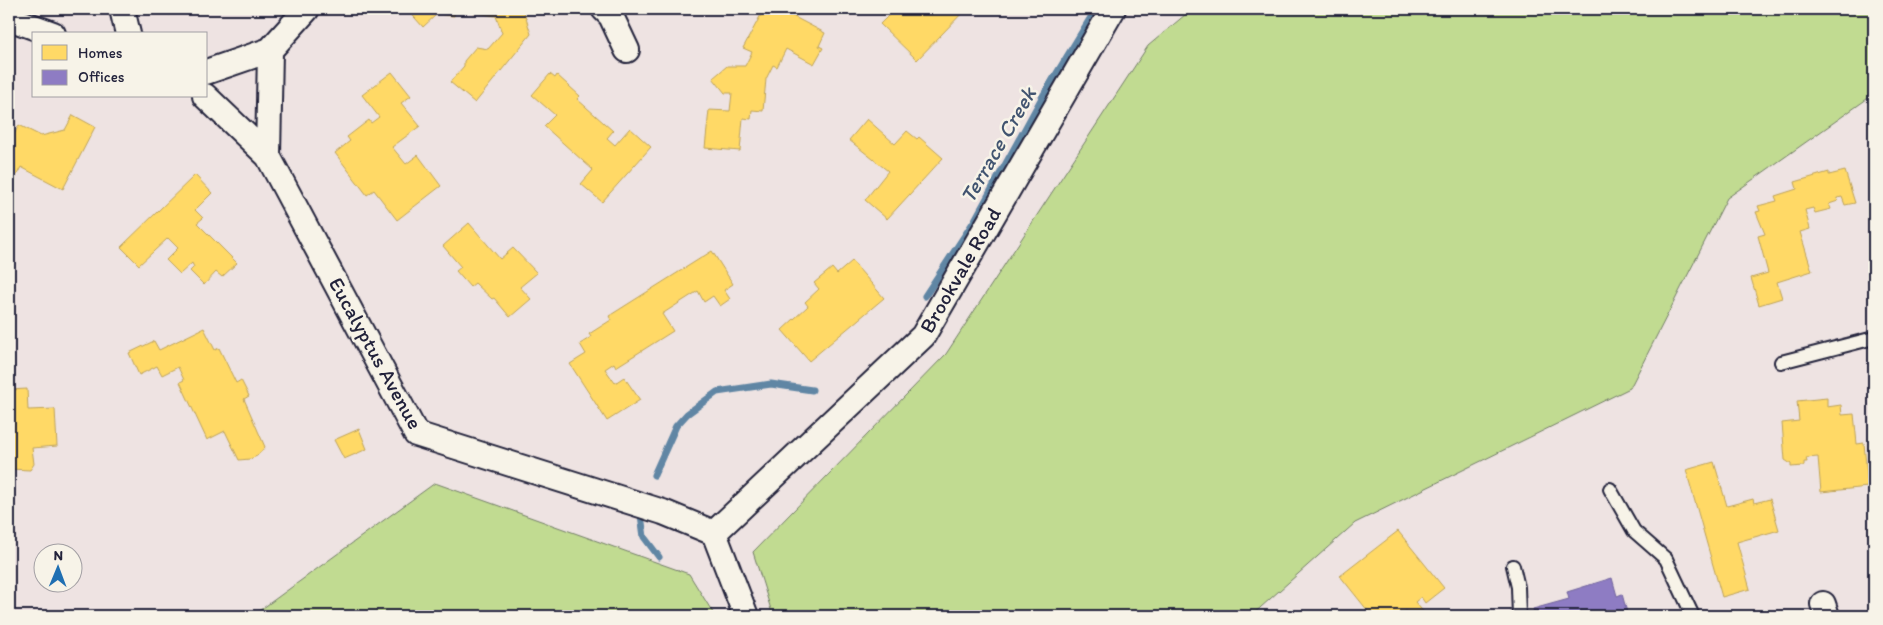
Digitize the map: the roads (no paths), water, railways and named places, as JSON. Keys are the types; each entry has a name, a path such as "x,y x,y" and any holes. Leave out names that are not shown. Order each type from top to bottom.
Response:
{"street":[{"path":"122,9 128,32"},
{"path":"208,71 270,50 306,9"},
{"path":"604,9 611,16 628,50"},
{"name":"Brookvale Road","path":"714,533 923,336 1113,9"},
{"path":"9,18 48,32"},
{"path":"268,156 270,50"},
{"name":"Eucalyptus Avenue","path":"206,98 268,156 416,434 663,512 714,533"},
{"path":"714,533 746,616"}],"lane":[{"path":"1781,362 1874,338"},
{"path":"1610,488 1634,531 1666,559 1692,616"},
{"path":"1512,566 1518,587 1519,616"}],"waterway":[{"name":"Terrace Creek","path":"925,296 975,220 1043,96 1096,9"},
{"name":"Terrace Creek","path":"654,475 676,426 687,414 717,392 771,384 812,390"},
{"name":"Terrace Creek","path":"641,515 644,537 659,557"}]}
